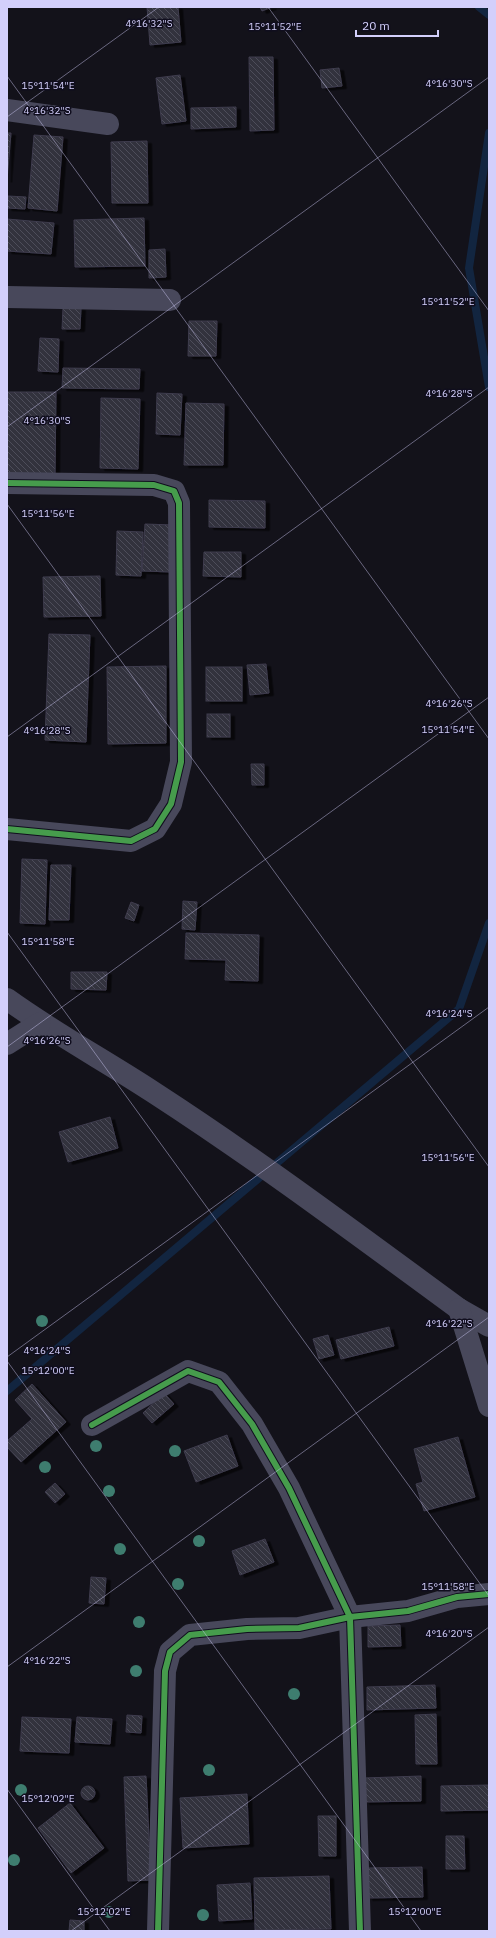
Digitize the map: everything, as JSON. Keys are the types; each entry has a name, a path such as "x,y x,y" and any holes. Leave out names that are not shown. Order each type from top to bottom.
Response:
{"street":[{"path":"7,110 108,124"},
{"path":"7,297 170,300"},
{"path":"7,483 154,485 174,491 179,503 180,747 180,762 172,804 155,829 131,841 7,829"},
{"path":"7,999 40,1023 152,1091 269,1170 459,1309 489,1326"},
{"path":"7,1044 40,1023"},
{"path":"459,1309 489,1406"},
{"path":"92,1425 188,1371 219,1382 252,1424 289,1488 350,1617 360,1931"},
{"path":"158,1931 165,1671 170,1652 190,1635 247,1629 300,1628 350,1617 408,1611 457,1597 489,1594"}],"building":[{"path":"147,7 178,7 181,42 150,45"},
{"path":"260,7 272,7 262,11"},
{"path":"249,57 273,57 274,130 250,131"},
{"path":"339,68 342,86 322,88 320,70"},
{"path":"180,75 186,121 162,124 156,78"},
{"path":"236,107 236,127 191,129 191,108"},
{"path":"7,133 11,133 7,180"},
{"path":"34,135 63,137 57,211 28,208"},
{"path":"147,141 148,203 112,203 111,142"},
{"path":"8,196 26,197 25,209 7,208"},
{"path":"144,218 145,266 75,267 74,220"},
{"path":"7,219 54,223 51,254 7,251"},
{"path":"165,249 166,277 149,278 149,250"},
{"path":"63,308 81,308 80,329 62,329"},
{"path":"189,321 217,321 216,356 188,356"},
{"path":"40,338 59,339 58,372 38,371"},
{"path":"63,368 140,369 139,389 62,388"},
{"path":"7,392 56,392 55,475 7,474"},
{"path":"157,393 182,394 180,435 156,434"},
{"path":"101,398 140,399 138,469 100,468"},
{"path":"186,403 224,404 223,465 184,465"},
{"path":"209,500 265,501 265,528 209,527"},
{"path":"145,524 174,525 171,572 142,571"},
{"path":"117,531 143,532 141,576 116,575"},
{"path":"204,552 241,552 241,577 203,576"},
{"path":"100,576 101,616 44,617 43,577"},
{"path":"49,634 90,635 86,742 45,740"},
{"path":"266,664 269,693 250,695 247,665"},
{"path":"166,666 166,743 108,744 107,667"},
{"path":"206,667 242,667 242,701 206,701"},
{"path":"207,714 230,714 230,737 207,737"},
{"path":"251,764 264,764 264,785 252,785"},
{"path":"22,859 47,860 45,924 20,923"},
{"path":"51,865 71,865 69,920 49,920"},
{"path":"183,901 197,902 195,930 182,929"},
{"path":"131,902 139,905 134,921 125,918"},
{"path":"186,933 259,935 258,981 225,980 226,960 185,959"},
{"path":"71,972 107,972 106,990 71,989"},
{"path":"110,1117 118,1148 68,1162 59,1132"},
{"path":"389,1327 394,1346 341,1359 336,1340"},
{"path":"328,1335 334,1355 319,1359 313,1339"},
{"path":"32,1384 66,1422 21,1462 7,1447 7,1441 32,1419 15,1400"},
{"path":"164,1393 174,1404 152,1423 143,1413"},
{"path":"227,1435 238,1466 196,1482 184,1451"},
{"path":"458,1437 475,1497 424,1511 416,1484 423,1482 414,1449"},
{"path":"55,1483 65,1494 55,1503 45,1492"},
{"path":"265,1539 274,1562 240,1575 232,1551"},
{"path":"91,1577 106,1578 104,1604 89,1603"},
{"path":"400,1625 401,1646 368,1647 368,1626"},
{"path":"435,1685 436,1708 367,1710 367,1687"},
{"path":"436,1714 437,1764 416,1764 415,1715"},
{"path":"127,1715 142,1716 141,1733 126,1732"},
{"path":"22,1717 71,1719 69,1753 20,1751"},
{"path":"77,1717 112,1719 110,1744 75,1742"},
{"path":"146,1776 151,1880 128,1881 124,1777"},
{"path":"421,1776 421,1801 365,1802 364,1778"},
{"path":"489,1785 489,1810 441,1811 441,1786"},
{"path":"85,1786 91,1786 95,1790 95,1796 91,1800 85,1800 81,1796 81,1790"},
{"path":"247,1794 249,1844 183,1848 180,1798"},
{"path":"70,1803 104,1848 71,1873 38,1828"},
{"path":"318,1816 336,1816 336,1856 319,1856"},
{"path":"446,1836 464,1836 465,1869 446,1869"},
{"path":"422,1867 423,1897 368,1898 368,1868"},
{"path":"329,1876 331,1929 255,1930 254,1878"},
{"path":"250,1883 252,1919 219,1921 217,1885"},
{"path":"70,1920 84,1921 84,1931 69,1931"}],"waterway":[{"path":"479,7 489,15"},
{"path":"489,133 469,268 489,387"},
{"path":"7,1391 459,1009 489,923"}],"cycle path":[{"path":"7,483 154,485 174,491 179,503 181,762 171,804 155,829 131,841 7,829"},
{"path":"92,1425 188,1371 219,1382 252,1424 289,1488 350,1617 360,1931"},
{"path":"158,1931 165,1671 170,1652 190,1635 247,1629 299,1628 350,1617 408,1611 457,1597 489,1594"}]}
